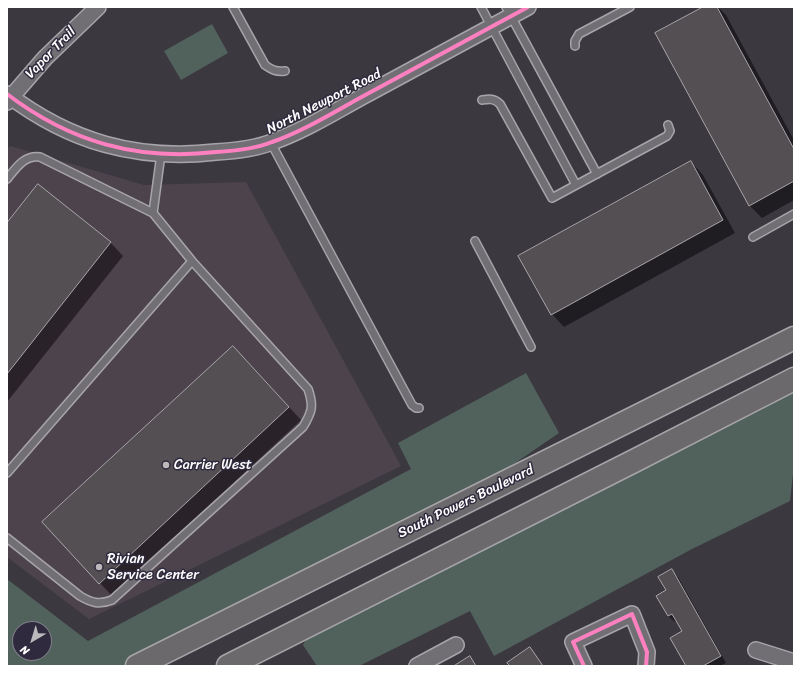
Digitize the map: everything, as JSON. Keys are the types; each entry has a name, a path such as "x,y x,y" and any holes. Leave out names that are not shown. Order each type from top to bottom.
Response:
{"highway":[{"name":"South Powers Boulevard","path":"138,666 789,340"},
{"path":"228,666 794,379"}],"street":[{"name":"North Newport Road","path":"8,98 65,131 125,150 161,154 197,154 231,151 271,143 312,124 492,27 508,12 528,7"},
{"name":"Vapor Trail","path":"8,98 94,8"},
{"path":"584,666 573,642 632,614 647,652 646,666"},
{"path":"416,666 456,645"},
{"path":"756,650 794,662"}],"lane":[{"path":"233,7 265,65 278,72 285,71"},
{"path":"481,7 576,185"},
{"path":"575,46 575,41 579,34 630,7"},
{"path":"508,12 597,174"},
{"path":"482,100 496,100 500,104 552,198 666,136 670,131 668,125"},
{"path":"271,143 412,406 419,408"},
{"path":"154,212 161,154"},
{"path":"7,179 24,161 32,156 40,157 154,212 192,262 308,389 312,402 310,416 303,427 112,600 101,604 91,602 80,596 7,538"},
{"path":"753,237 794,214"},
{"path":"475,241 531,347"},
{"path":"7,473 192,262"}],"shaded area":[{"path":"212,24 228,53 181,80 164,51"},
{"path":"10,146 144,185 246,182 401,466 89,619 7,557 7,149"},
{"path":"526,373 559,433 435,518 137,666 7,666 7,579 88,641 411,469 398,443"},
{"path":"794,378 794,465 790,501 692,549 494,656 470,611 359,666 317,666 303,645 314,623"}],"building":[{"path":"703,7 717,7 794,149 794,181 749,206 655,33"},
{"path":"691,161 723,220 551,315 518,256"},
{"path":"38,184 111,242 7,374 7,223"},
{"name":"Carrier West","path":"233,346 289,407 99,584 42,522"},
{"path":"672,569 721,656 703,666 686,666 670,638 682,631 672,614 668,616 656,596 666,590 658,577"},
{"path":"530,647 543,666 510,666 507,663"},
{"path":"470,656 476,666 454,666"}],"cycle path":[{"path":"7,94 31,111 55,125 80,136 106,144 132,150 159,153 187,154 244,149 259,146 285,137 309,126 528,7"},
{"path":"584,666 573,642 632,614 647,652 646,666"}],"place":[{"name":"Carrier West","path":"166,465"},
{"name":"Rivian Service Center","path":"99,567"}]}
